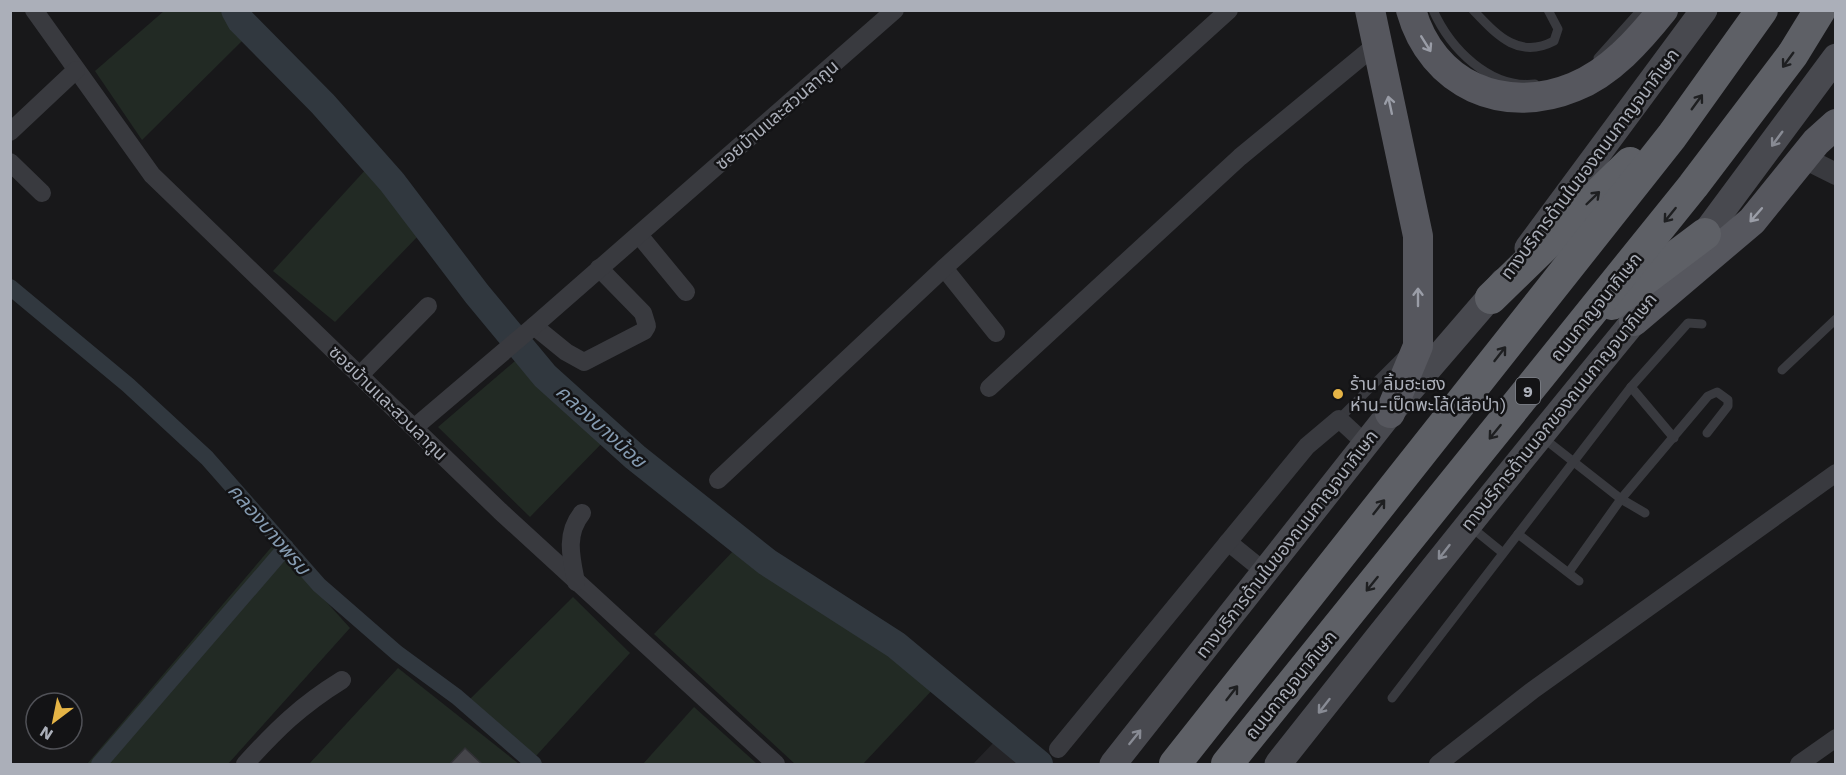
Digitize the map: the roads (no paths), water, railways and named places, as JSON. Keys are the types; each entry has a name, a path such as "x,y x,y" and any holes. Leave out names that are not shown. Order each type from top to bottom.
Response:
{"highway":[{"path":"1175,765 1672,136 1762,10"},
{"name":"ถนนกาญจนาภิเษก","path":"1227,764 1701,176 1793,54 1820,10"},
{"path":"1491,298 1640,154 1655,142 1672,136"},
{"path":"1576,332 1705,234"}],"main road":[{"path":"1370,10 1418,236 1418,346 1390,413"},
{"path":"1430,11 1424,41 1449,72 1460,81 1490,94 1510,98 1550,95 1575,87 1611,65 1663,10"},
{"name":"ทางบริการด้านในของถนนกาญจนาภิเษก","path":"1113,765 1390,413 1491,298 1704,10"},
{"name":"ทางบริการด้านนอกของถนนกาญจนาภิเษก","path":"1278,765 1467,523 1542,437 1705,234 1836,57"},
{"path":"1634,321 1735,237 1816,142 1836,124"}],"street":[{"name":"ซอยบ้านและสวนลากูน","path":"34,10 152,175 576,582 776,765"},
{"name":"ซอยบ้านและสวนลากูน","path":"415,427 528,332 895,10"},
{"path":"718,480 944,268 1229,10"},
{"path":"989,388 1240,157 1377,44"},
{"path":"10,132 76,70"},
{"path":"1804,158 1836,174"},
{"path":"10,162 42,193"},
{"path":"639,235 686,292"},
{"path":"528,332 584,362 644,331 647,326 643,313 599,268"},
{"path":"944,268 996,333"},
{"path":"360,375 428,306"},
{"path":"1058,749 1307,446 1339,419 1366,444"},
{"path":"1438,765 1533,690 1836,473"},
{"path":"576,582 571,558 571,533 574,523 582,513"},
{"path":"1228,542 1265,572"},
{"path":"245,765 286,719 308,701 342,680"},
{"path":"1799,765 1836,738"}],"lane":[{"path":"1473,10 1504,41 1514,46 1524,46 1546,45 1554,41 1558,29 1548,10"},
{"path":"1593,64 1641,10"},
{"path":"1430,11 1454,46 1477,66 1505,79 1531,84 1541,82"},
{"path":"1567,78 1584,70"},
{"path":"1782,370 1836,319"},
{"path":"1392,698 1631,387 1688,323 1702,324"},
{"path":"1339,419 1378,378 1402,356 1418,346"},
{"path":"1631,387 1674,438"},
{"path":"1569,572 1621,499 1708,396 1717,392 1728,400 1728,406 1707,433"},
{"path":"1542,437 1621,499 1645,513"},
{"path":"1467,523 1503,553"},
{"path":"1518,534 1579,581"}],"waterway":[{"name":"คลองบางน้อย","path":"235,10 241,21 323,104 392,182 477,294 545,376 635,457 767,562 896,645 1039,764"},
{"name":"คลองบางพรม","path":"10,287 128,385 207,458 319,585 397,653 457,697 534,764"},
{"path":"99,764 286,547"}],"place":[{"name":"ร้าน ลิ้มฮะเฮง ห่าน-เป็ดพะโล้(เสือป่า)","path":"1338,394"}]}
